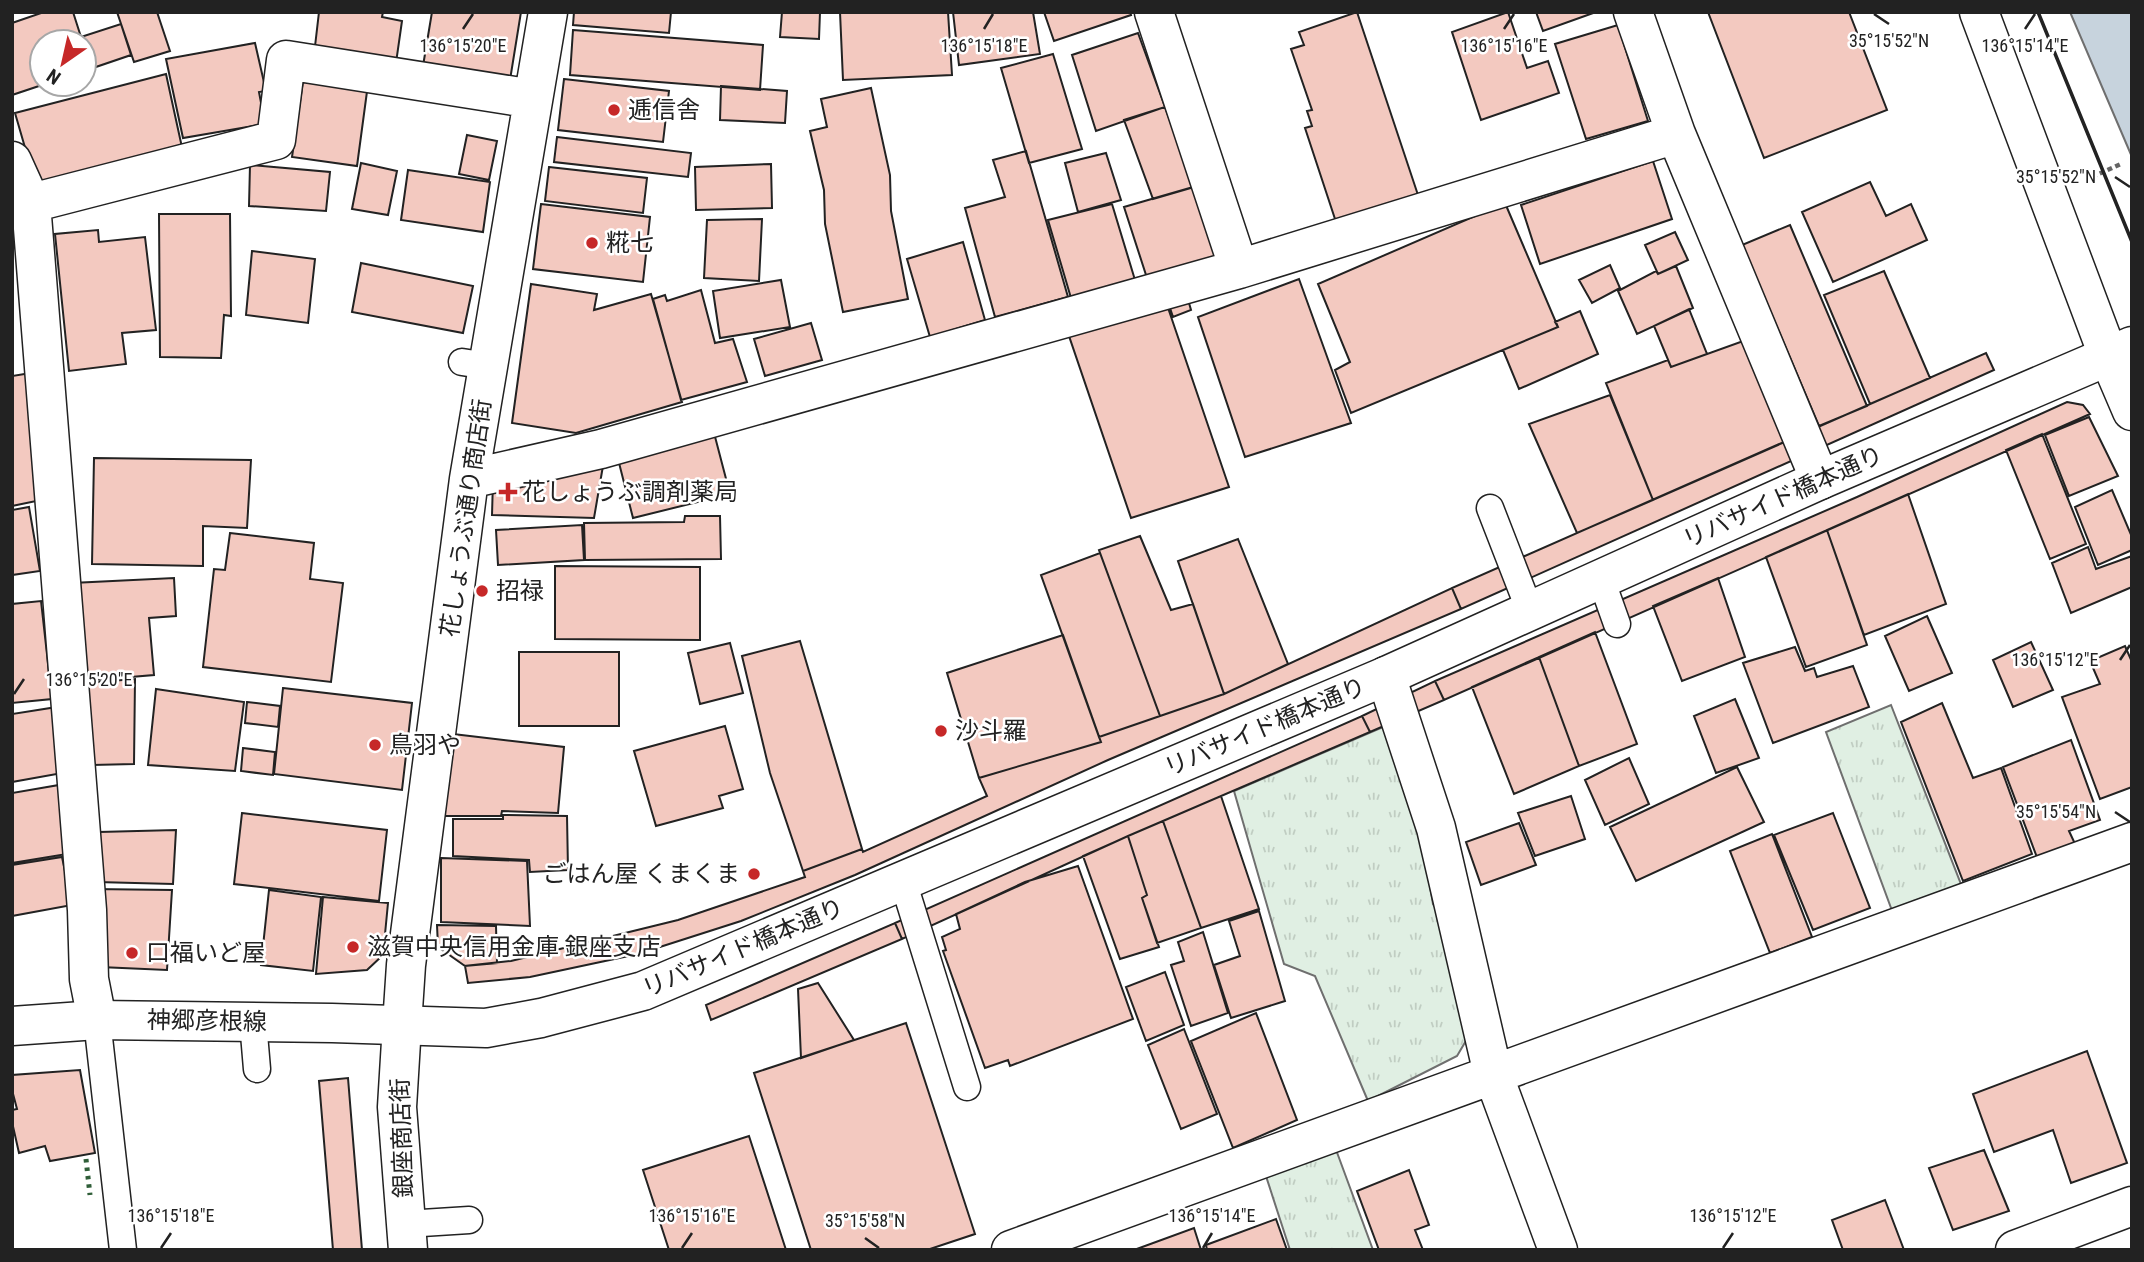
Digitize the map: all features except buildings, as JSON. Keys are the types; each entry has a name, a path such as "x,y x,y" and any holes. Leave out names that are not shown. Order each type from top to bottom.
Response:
{"street":[{"name":"花しょうぶ通り商店街","path":"402,1026 406,965 475,364 533,99 548,12"},
{"path":"1633,12 1676,134 1820,480"},
{"path":"1979,12 2120,351 2132,411"},
{"path":"1162,29 1239,269"},
{"path":"21,206 276,140 286,60 533,99"},
{"path":"463,460 601,449 1239,269 1304,242 1479,187 1676,134"},
{"path":"12,161 55,426 89,979 97,1020"},
{"name":"リバサイド橋本通り","path":"402,1026 486,1028 541,1018 643,991 1386,676 1820,480 2120,351"},
{"path":"1386,676 1436,828 1481,986 1474,1086 1558,1250"},
{"path":"1011,1250 1671,1016 2132,842"},
{"name":"神郷彦根線","path":"12,1026 97,1020 402,1026"},
{"name":"銀座商店街","path":"402,1026 397,1107 407,1237"},
{"path":"2015,1250 2132,1206"}],"lane":[{"path":"1490,508 1530,611"},
{"path":"1601,579 1617,624"},
{"path":"903,881 967,1087"},
{"path":"97,1020 122,1197 114,1236"},
{"path":"253,1022 257,1069"},
{"path":"407,1237 469,1220"}],"path":[{"path":"2085,181 2123,163"}],"green space":[{"path":"1891,705 1964,892 1894,916 1826,732"},
{"path":"1383,727 1421,831 1433,904 1446,922 1467,1039 1457,1056 1368,1101 1315,976 1284,964 1234,791"},
{"path":"1335,1147 1373,1250 1290,1250 1265,1173"}],"shaded area":[{"path":"2070,12 2132,12 2132,157"}],"hedge":[{"path":"86,1159 90,1195"}],"wall":[{"path":"2038,12 2132,242"}],"place":[{"name":"逓信舎","path":"614,110"},
{"name":"糀七","path":"592,243"},
{"name":"花しょうぶ調剤薬局","path":"508,492"},
{"name":"招禄","path":"482,591"},
{"name":"沙斗羅","path":"941,731"},
{"name":"鳥羽や","path":"375,745"},
{"name":"ごはん屋 くまくま","path":"754,874"},
{"name":"滋賀中央信用金庫 銀座支店","path":"353,947"},
{"name":"口福いど屋","path":"132,953"}]}
